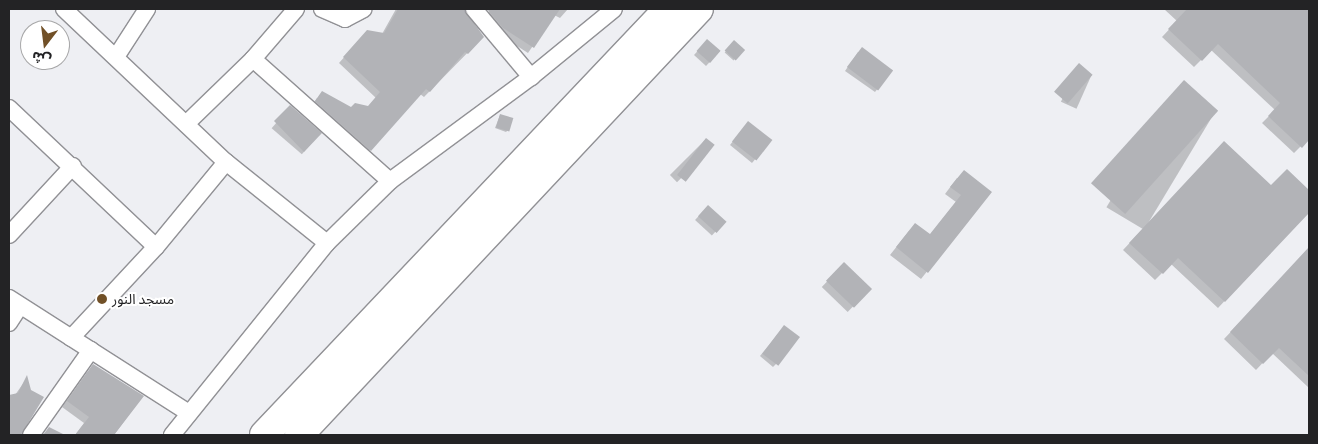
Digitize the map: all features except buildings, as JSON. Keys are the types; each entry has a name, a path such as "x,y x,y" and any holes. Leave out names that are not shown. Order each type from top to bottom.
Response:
{"highway":[{"path":"264,435 668,9"},
{"path":"299,435 699,9"}],"street":[{"path":"64,9 226,162 327,243"},
{"path":"116,58 147,9"},
{"path":"186,124 253,59 296,9"},
{"path":"322,9 345,19 364,9"},
{"path":"474,9 531,77"},
{"path":"172,435 327,243 390,181 531,77 614,9"},
{"path":"253,59 390,181"},
{"path":"9,108 73,166 156,247"},
{"path":"71,338 156,247 226,162"},
{"path":"9,235 73,166"},
{"path":"9,323 15,302 189,413"},
{"path":"31,435 91,350"}],"place":[{"name":"مسجد النور","path":"102,299"}]}
